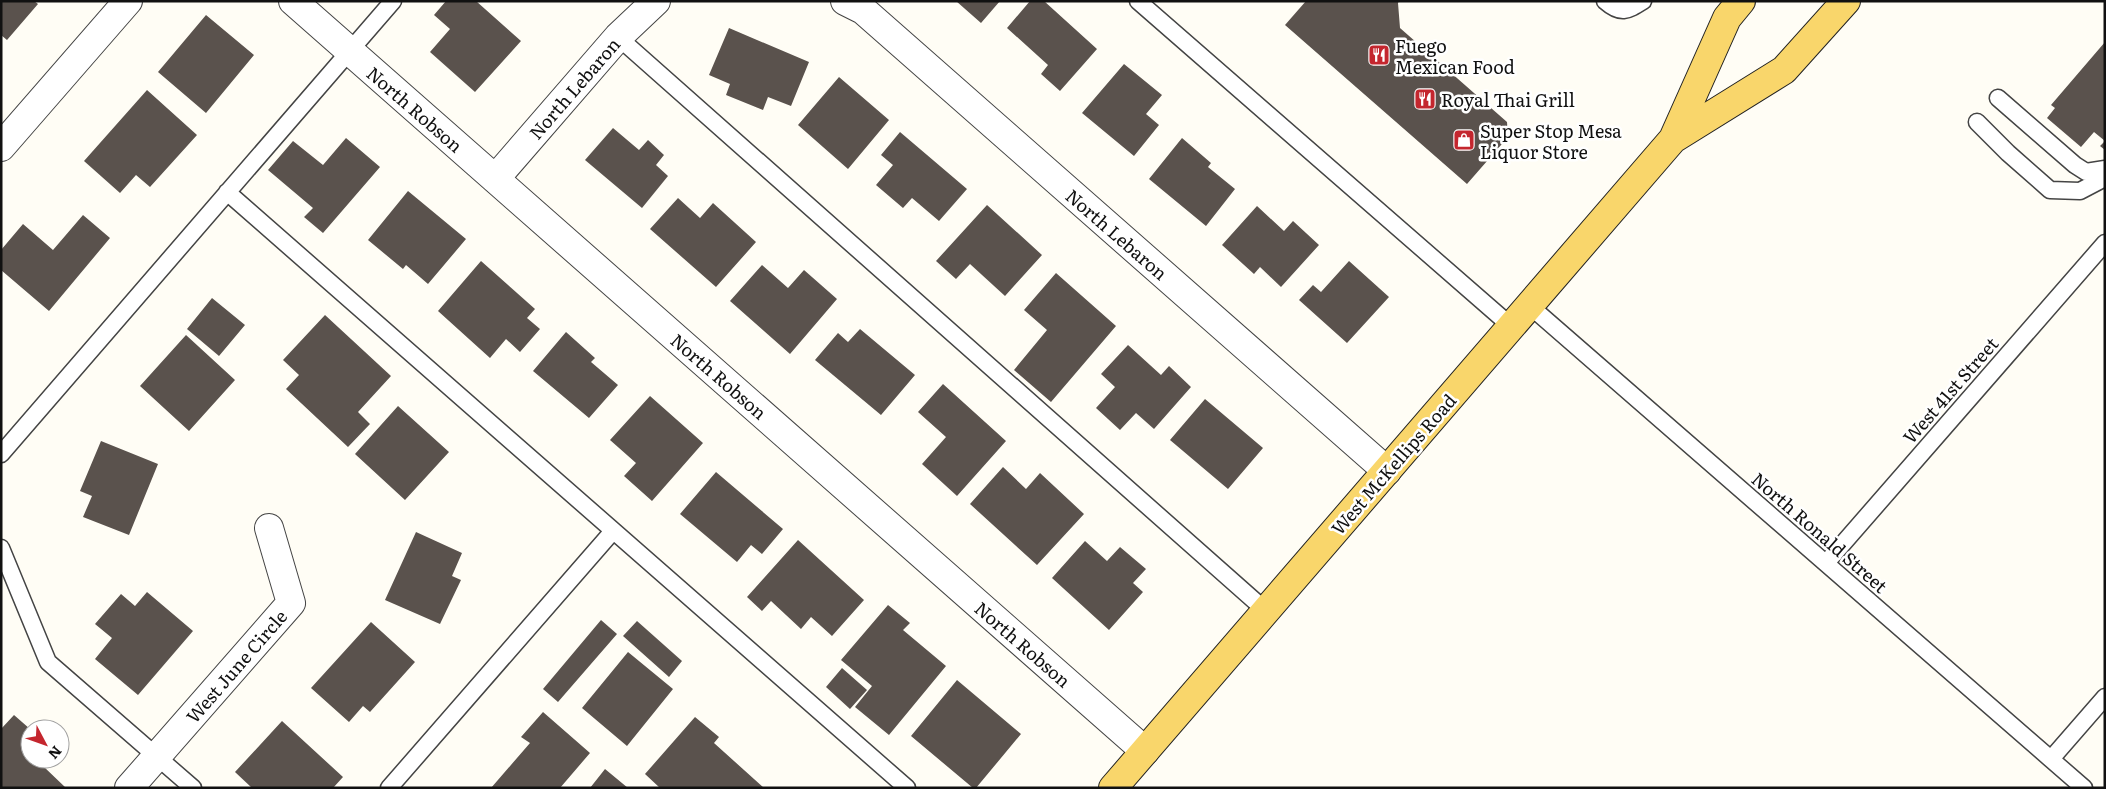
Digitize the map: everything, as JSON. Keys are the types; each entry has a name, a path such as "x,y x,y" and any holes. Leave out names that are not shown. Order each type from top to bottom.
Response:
{"main road":[{"name":"West McKellips Road","path":"1113,788 1673,139 1726,18 1741,1"},
{"name":"West McKellips Road","path":"1673,139 1784,70 1846,1"}],"street":[{"path":"1,147 128,1"},
{"name":"North Robson","path":"292,1 1145,751"},
{"name":"North Lebaron","path":"495,179 618,37 656,1"},
{"name":"North Lebaron","path":"845,1 863,10 1387,471"},
{"name":"West June Circle","path":"129,788 291,603 269,528"}],"lane":[{"path":"1,454 393,1"},
{"path":"1138,1 1512,327"},
{"path":"1606,1 1614,9 1628,11 1643,1"},
{"path":"618,37 1266,611"},
{"path":"1998,98 2075,165 2086,172 2105,169"},
{"path":"1977,122 2008,153 2050,190 2080,191 2105,176"},
{"path":"227,192 907,788"},
{"name":"West 41st Street","path":"1826,563 2105,243"},
{"name":"North Ronald Street","path":"1530,306 2084,788"},
{"path":"389,788 613,531"},
{"path":"1,548 48,662 193,788"},
{"path":"2051,759 2105,697"}],"building":[{"path":"1,1 34,1 38,4 7,40 1,35"},
{"path":"446,1 476,1 521,41 475,92 430,52 450,29 434,15"},
{"path":"956,1 1000,1 981,23"},
{"path":"1030,1 1044,1 1097,49 1060,91 1041,74 1048,65 1007,28"},
{"path":"1306,1 1399,1 1400,28 1507,122 1508,137 1467,184 1285,25"},
{"path":"206,15 254,55 206,113 158,72"},
{"path":"729,28 809,62 791,106 768,97 763,110 726,95 730,84 709,75"},
{"path":"2105,42 2105,141 2094,132 2081,147 2047,118 2055,108 2051,105"},
{"path":"1124,64 1162,95 1146,114 1159,125 1134,156 1082,113"},
{"path":"839,77 889,120 848,169 798,125"},
{"path":"147,90 197,135 150,187 136,175 120,193 84,161"},
{"path":"613,128 639,150 648,140 664,155 656,165 668,176 642,208 585,160"},
{"path":"900,132 967,189 939,221 912,198 903,208 876,185 893,165 881,155"},
{"path":"346,138 380,167 323,233 304,217 313,208 268,170 293,141 323,165"},
{"path":"1182,138 1211,163 1208,167 1235,189 1206,226 1149,179"},
{"path":"2105,141 2105,150 2100,146"},
{"path":"408,191 466,239 428,284 406,265 403,269 368,240"},
{"path":"678,198 700,218 713,203 756,242 716,287 650,229"},
{"path":"987,205 1042,255 1005,296 970,264 956,279 936,261"},
{"path":"1257,206 1284,231 1293,221 1319,245 1281,287 1260,267 1254,274 1222,245"},
{"path":"83,215 110,238 49,311 1,270 1,250 23,224 53,250"},
{"path":"481,261 535,309 527,318 540,329 520,352 506,339 490,358 438,311"},
{"path":"1349,261 1389,297 1347,343 1299,300 1313,285 1321,292"},
{"path":"762,265 788,288 804,270 837,299 790,354 730,301"},
{"path":"1056,273 1116,326 1051,402 1014,370 1047,330 1024,310"},
{"path":"212,298 245,325 219,356 187,329"},
{"path":"325,315 391,376 358,412 370,424 348,447 286,389 299,375 283,360"},
{"path":"860,329 915,375 881,415 815,360 838,333 848,342"},
{"path":"566,332 595,358 591,362 618,385 589,418 533,371"},
{"path":"186,335 235,380 189,431 140,386"},
{"path":"1128,345 1161,375 1169,366 1191,387 1154,429 1136,413 1120,430 1096,408 1115,387 1101,374"},
{"path":"943,384 1006,441 957,496 922,464 946,437 918,412"},
{"path":"650,396 703,443 652,501 624,476 636,463 610,440"},
{"path":"1205,399 1263,448 1228,489 1170,440"},
{"path":"398,406 449,452 405,500 355,454"},
{"path":"101,441 158,464 129,535 83,517 92,496 80,491"},
{"path":"1003,467 1026,489 1040,473 1084,514 1037,565 970,504"},
{"path":"716,472 783,529 762,554 751,545 737,562 680,514"},
{"path":"416,532 462,553 452,576 461,580 440,624 385,600"},
{"path":"798,540 864,600 832,636 811,617 801,629 771,601 762,611 747,597"},
{"path":"1085,541 1107,561 1120,547 1146,569 1133,583 1143,592 1109,630 1052,578"},
{"path":"147,592 193,631 138,695 95,659 112,638 95,624 121,594 135,606"},
{"path":"888,605 910,623 903,630 946,666 889,735 855,707 872,686 841,660"},
{"path":"601,620 617,634 558,702 543,689"},
{"path":"637,621 682,661 669,677 623,636"},
{"path":"371,622 415,662 370,712 363,706 349,722 311,688"},
{"path":"628,652 673,689 627,746 582,708"},
{"path":"842,668 867,690 850,709 826,687"},
{"path":"957,680 1021,734 976,788 973,788 911,736"},
{"path":"543,712 590,753 560,788 491,788 530,743 521,737"},
{"path":"14,715 20,720 20,769 46,769 66,788 1,787 1,729"},
{"path":"695,717 719,737 714,743 764,788 660,788 645,774"},
{"path":"282,721 343,777 333,788 252,788 235,772"},
{"path":"605,769 628,788 590,788"}],"place":[{"name":"Fuego Mexican Food","path":"1379,55"},
{"name":"Royal Thai Grill","path":"1425,99"},
{"name":"Super Stop Mesa Liquor Store","path":"1464,140"}]}
